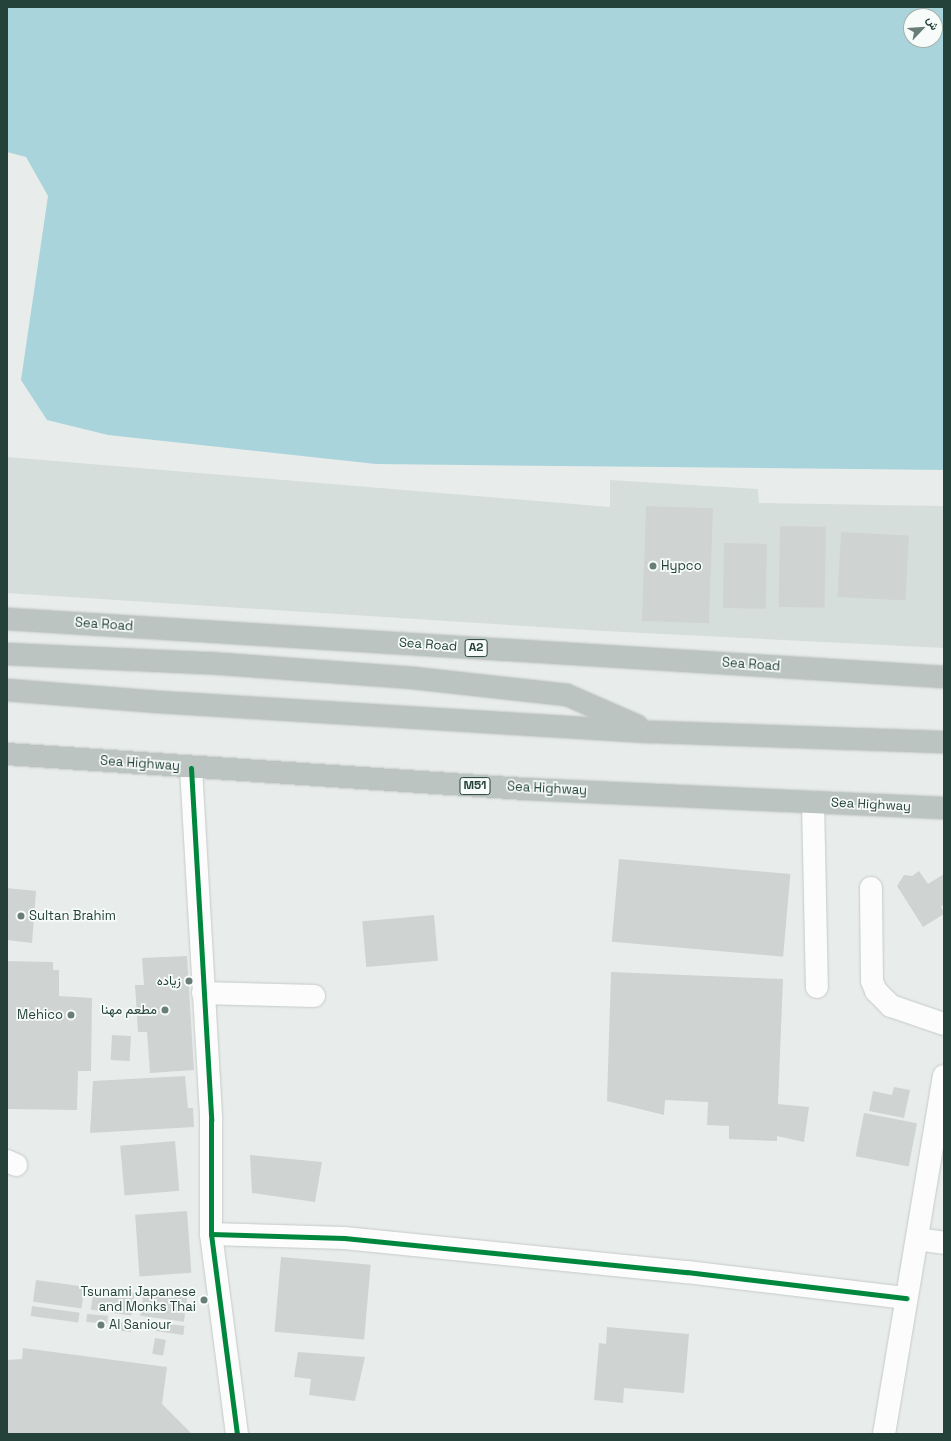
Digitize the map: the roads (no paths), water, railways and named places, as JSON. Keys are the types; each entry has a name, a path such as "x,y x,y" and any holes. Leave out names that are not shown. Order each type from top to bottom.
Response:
{"highway":[{"name":"Sea Road","path":"7,619 944,677"},
{"path":"7,654 209,663 413,678 567,695 652,732"},
{"path":"7,690 159,702 652,732 944,742"},
{"name":"Sea Highway","path":"7,754 191,768 525,789 944,808"}],"street":[{"path":"191,768 211,1120 211,1234 237,1434"},
{"path":"813,802 817,987"},
{"path":"871,888 872,981 876,991 891,1006 944,1024"},
{"path":"203,993 314,996"},
{"path":"884,1434 944,1076"},
{"path":"211,1234 344,1238 687,1272 906,1298"},
{"path":"917,1239 944,1243"}],"water":[{"path":"7,7 944,7 944,470 376,464 108,435 47,420 21,380 48,196 26,157 7,152"}],"place":[{"name":"Hypco","path":"653,566"},
{"name":"Sultan Brahim","path":"21,916"},
{"name":"زياده","path":"189,981"},
{"name":"مطعم مهنا","path":"165,1010"},
{"name":"Mehico","path":"71,1015"},
{"name":"Tsunami Japanese and Monks Thai","path":"204,1300"},
{"name":"Al Saniour","path":"101,1325"}]}
